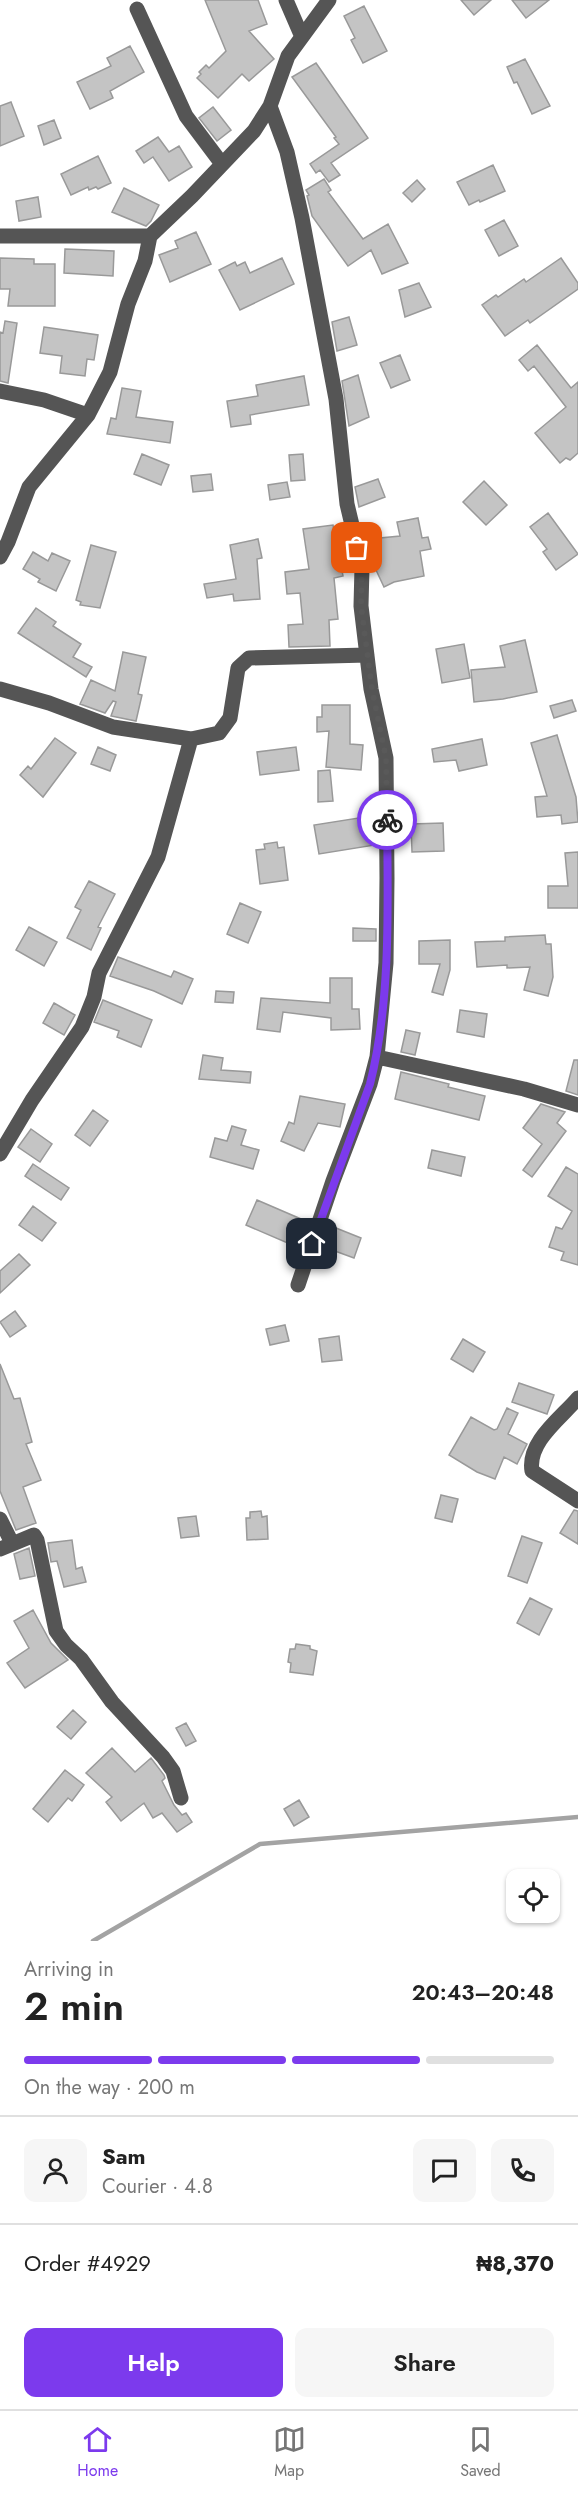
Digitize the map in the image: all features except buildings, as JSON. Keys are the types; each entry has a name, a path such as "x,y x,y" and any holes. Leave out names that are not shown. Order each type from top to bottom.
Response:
{"street":[{"path":"286,0 302,37"},
{"path":"0,557 29,487 88,415 110,372 128,304 145,261 150,236 254,131 270,106 288,57 328,0"},
{"path":"137,9 186,116 222,164"},
{"path":"270,106 287,152 297,196 336,399 347,504 362,567 361,606 367,655 386,770 386,963 377,1057 370,1084 333,1181 298,1285"},
{"path":"0,236 150,236"},
{"path":"0,391 44,400 88,415"},
{"path":"0,689 49,703 113,727 191,739 219,733 230,718 238,668 249,658 367,655"},
{"path":"0,1154 32,1100 82,1027 94,997 99,973 158,857 191,739"},
{"path":"377,1057 524,1089 578,1105"},
{"path":"578,1398 546,1433 530,1461 532,1471 578,1501"},
{"path":"0,1519 6,1546 34,1535 38,1540 56,1631 66,1646 81,1659 112,1702 163,1757 172,1771 181,1798"}],"waterway":[{"path":"93,1941 260,1844 578,1817"}],"way so far":[{"path":"357,548 362,567 361,606 372,689 386,758 387,820"}],"route":[{"path":"312,1244 370,1084 377,1057 386,963 387,820"}]}
